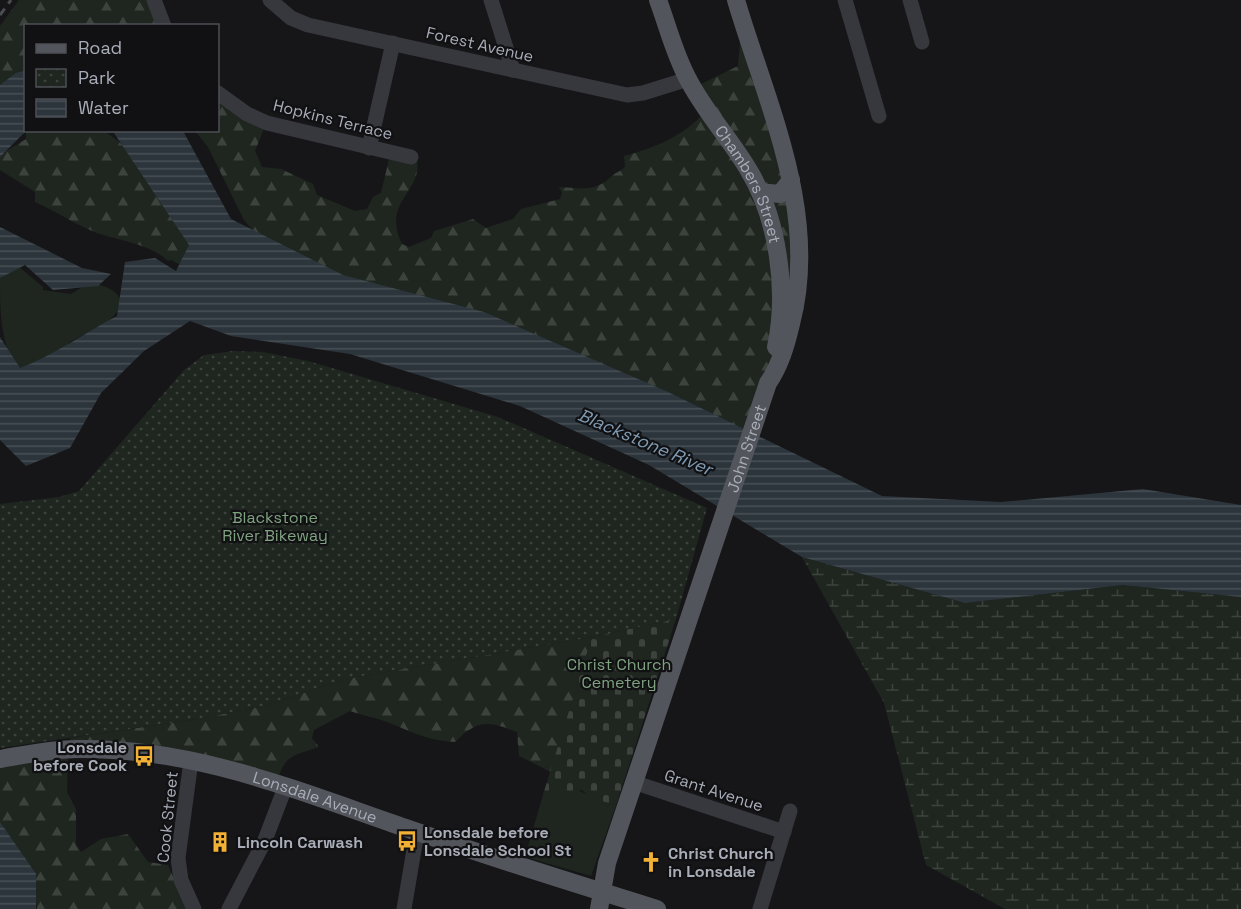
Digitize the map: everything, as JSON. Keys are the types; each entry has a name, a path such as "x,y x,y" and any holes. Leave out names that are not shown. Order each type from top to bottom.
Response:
{"main road":[{"name":"Chambers Street","path":"658,0 688,79 716,125 741,158 760,192 771,225 779,275 777,341 768,383"},
{"name":"John Street","path":"600,901 606,863 633,782 768,383 787,341 798,285 800,233 791,180 736,0"},
{"path":"760,192 780,194 791,180"},
{"path":"779,275 798,285"},
{"name":"Lonsdale Avenue","path":"0,759 78,749 118,751 191,761 286,785 600,901 657,909"}],"street":[{"path":"154,0 163,24"},
{"name":"Forest Avenue","path":"270,0 285,15 298,21 627,95 643,93 688,79"},
{"path":"491,0 513,70"},
{"path":"845,0 879,116"},
{"path":"910,0 922,42"},
{"path":"369,148 393,43"},
{"name":"Hopkins Terrace","path":"219,94 247,114 267,123 411,157"},
{"name":"Cook Street","path":"191,761 178,858 181,880 194,909"},
{"name":"Grant Avenue","path":"633,782 784,832"},
{"path":"229,909 265,840 286,785"},
{"path":"760,909 790,811"},
{"path":"404,909 417,832"}],"green space":[{"path":"19,0 154,0 166,24 24,24 24,76 0,88 0,26"},
{"path":"740,42 747,42 789,175 797,282 752,434 319,281 255,233 244,220 208,147 196,132 219,132 219,93 267,121 255,151 262,167 281,169 313,184 317,195 355,211 367,209 373,197 381,193 390,155 417,159 414,181 396,217 402,244 409,247 431,238 434,231 473,219 486,228 513,219 521,209 560,199 562,193 559,187 588,188 600,185 625,167 624,156 668,140 697,120 706,111 695,87 738,66"},
{"path":"26,132 105,132 118,141 156,182 176,214 192,245 195,273 171,260 168,261 151,250 99,234 35,202 35,192 0,170 0,155 26,139"},
{"path":"18,266 43,287 43,290 71,294 91,282 115,292 122,306 109,321 70,342 52,366 19,371 8,350 2,327 0,290 0,278"},
{"name":"Blackstone River Bikeway","path":"233,351 263,352 308,361 498,417 707,508 676,619 592,637 350,678 263,706 197,719 0,748 0,504 59,497 79,491 184,370 204,355"},
{"path":"802,557 965,603 1123,585 1241,597 1241,909 1005,909 926,865 884,703"},
{"name":"Christ Church Cemetery","path":"676,619 616,806 589,796 582,790 542,798 592,637"},
{"path":"592,637 551,772 519,756 517,732 498,726 484,724 477,726 455,742 422,736 382,720 350,711 314,730 312,738 319,747 288,760 278,779 71,749 70,738 197,719 263,706 350,678"},
{"path":"68,754 67,792 76,809 76,844 81,852 101,839 128,834 148,862 168,865 187,909 37,909 32,890 0,846 0,763"},
{"path":"577,790 616,806 591,876 525,857 542,798"}],"water":[{"path":"24,71 25,132 0,157 0,85 16,73"},
{"name":"Blackstone River","path":"102,132 184,132 231,219 343,275 484,312 668,392 882,496 1001,502 1143,489 1241,505 1241,597 1123,585 965,603 802,557 649,465 520,406 350,354 231,336 190,321 144,351 101,393 70,448 26,466 0,440 0,337 20,368 45,357 117,316 125,262 155,258 176,271 189,245 114,133"},
{"path":"0,227 82,268 111,274 98,286 53,290 25,265 0,278"},
{"path":"0,822 36,874 36,909 0,909"}],"railway":[{"path":"0,15 11,0"}],"place":[{"name":"Lonsdale before Cook","path":"144,756"},
{"name":"Lonsdale before Lonsdale School St","path":"407,841"},
{"name":"Lincoln Carwash","path":"220,842"},
{"name":"Christ Church in Lonsdale","path":"651,862"}]}
